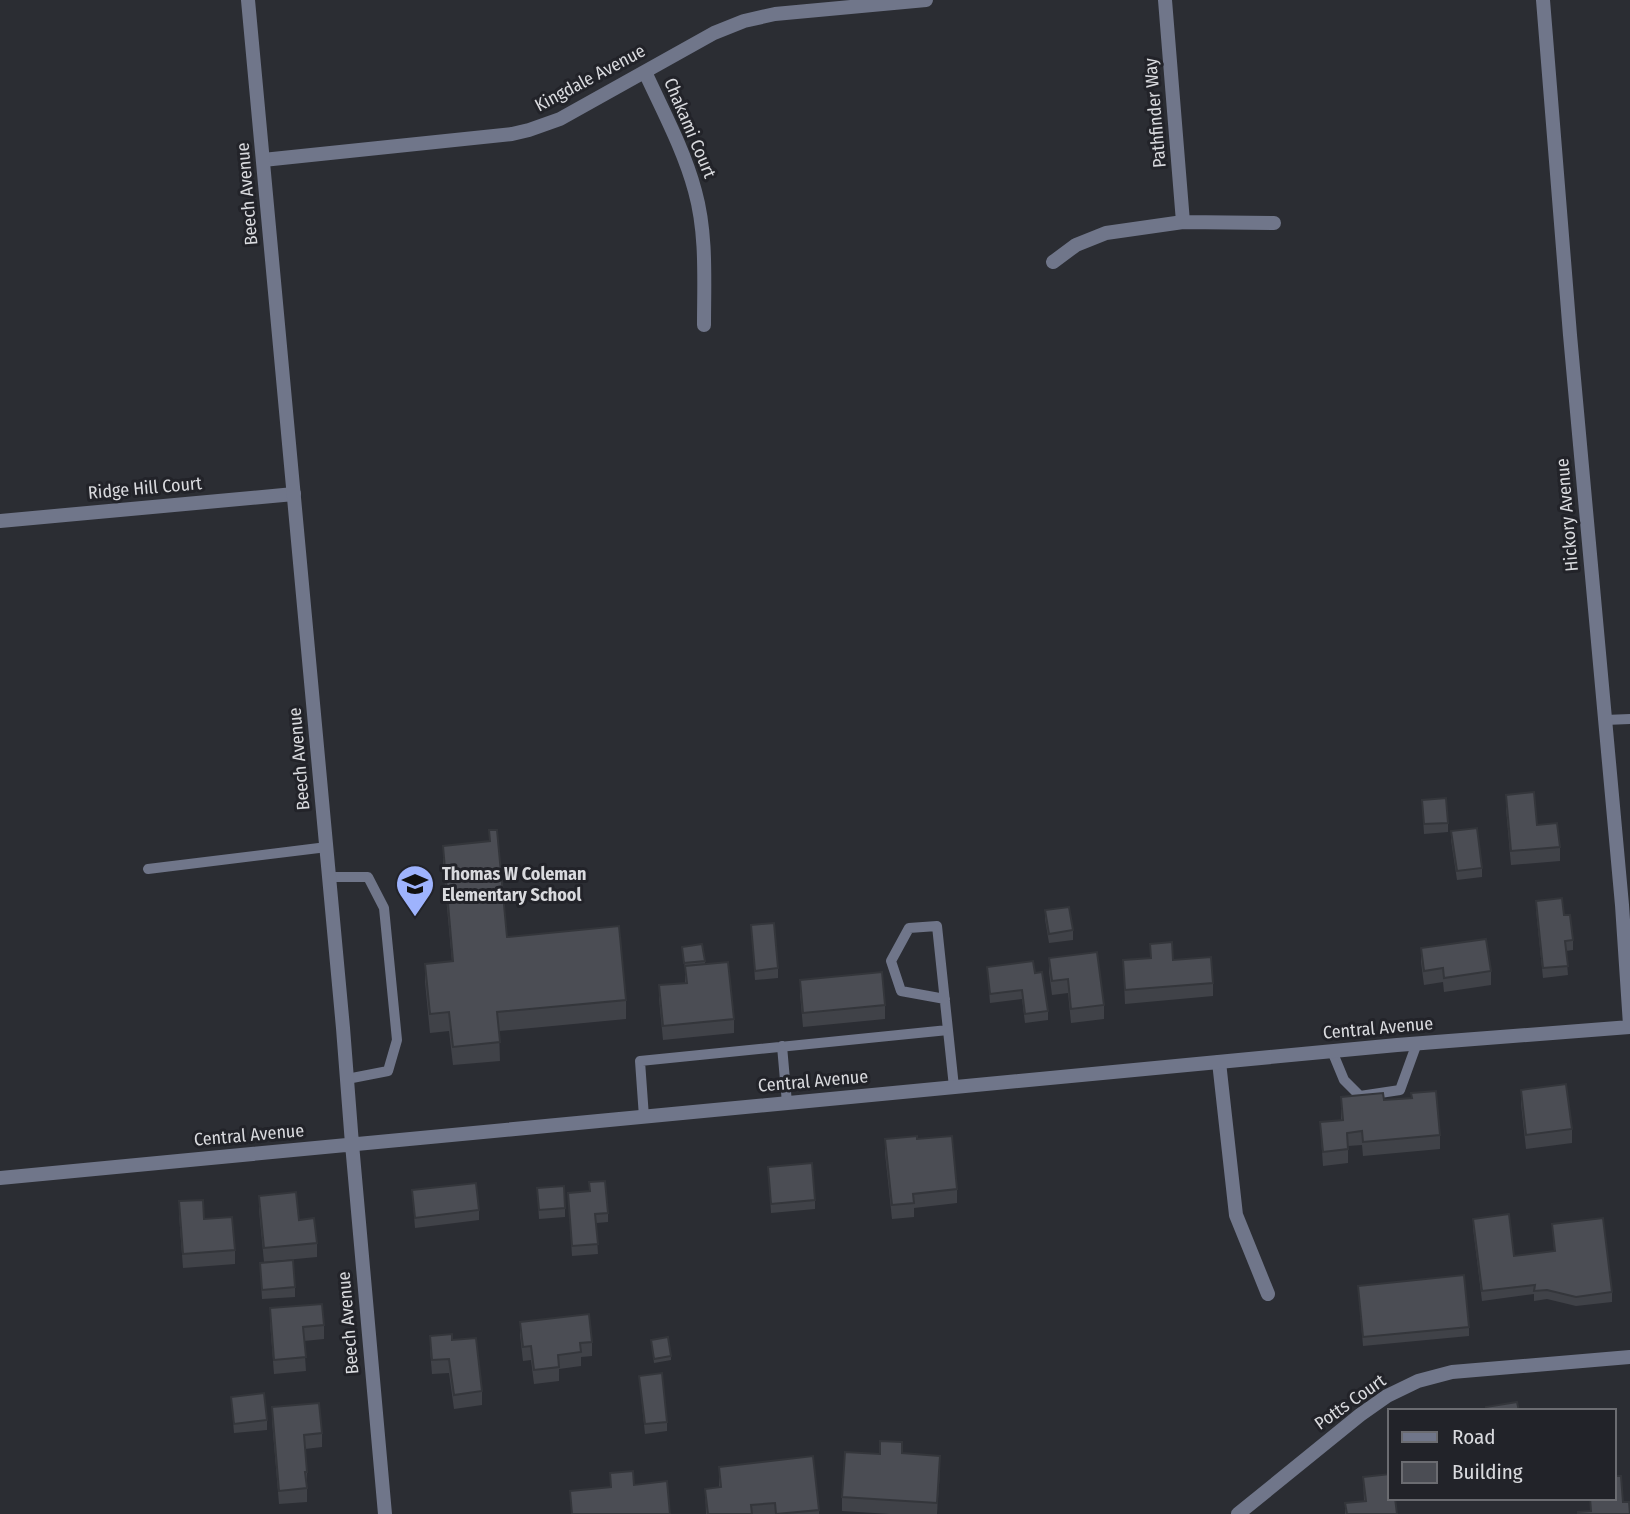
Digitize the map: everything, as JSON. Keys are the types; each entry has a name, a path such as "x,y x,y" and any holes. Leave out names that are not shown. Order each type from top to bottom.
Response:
{"street":[{"name":"Beech Avenue","path":"248,0 330,877 385,1514"},
{"name":"Kingdale Avenue","path":"263,160 529,131 560,119 714,33 744,21 775,14 926,0"},
{"name":"Pathfinder Way","path":"1165,0 1183,222"},
{"name":"Hickory Avenue","path":"1543,0 1570,335 1622,905 1630,1026"},
{"name":"Chakami Court","path":"645,72 682,155 695,192 704,244 705,325"},
{"path":"1053,262 1076,245 1106,233 1183,222 1274,223"},
{"name":"Ridge Hill Court","path":"0,521 294,494"},
{"name":"Central Avenue","path":"0,1178 1417,1043 1630,1026"},
{"path":"1219,1062 1236,1215 1268,1294"},
{"name":"Potts Court","path":"1238,1514 1360,1415 1387,1396 1418,1381 1452,1372 1630,1357"}],"lane":[{"path":"1605,720 1630,719"},
{"path":"148,869 327,847"},
{"path":"330,877 368,877 384,908 397,1040 388,1071 347,1079"},
{"path":"945,999 901,991 891,961 909,928 937,926 945,999 954,1087"},
{"path":"644,1116 640,1061 948,1030"},
{"path":"1332,1051 1344,1080 1360,1096 1400,1090 1417,1043"},
{"path":"782,1046 787,1103"}],"building":[{"path":"1534,792 1537,825 1557,823 1560,847 1511,851 1506,795"},
{"path":"1446,798 1448,823 1424,824 1422,800"},
{"path":"1477,828 1482,868 1457,871 1451,831"},
{"path":"489,830 497,830 507,937 619,926 626,1000 497,1012 500,1042 453,1047 449,1012 430,1014 425,964 453,961 443,846 490,841"},
{"path":"1562,898 1564,915 1570,915 1573,940 1565,941 1568,966 1543,968 1536,901"},
{"path":"1069,907 1073,930 1049,934 1045,910"},
{"path":"774,923 778,968 755,971 751,925"},
{"path":"1486,939 1491,971 1444,978 1443,968 1424,971 1421,948"},
{"path":"1172,942 1173,960 1211,957 1213,983 1125,990 1123,960 1151,958 1150,944"},
{"path":"702,944 705,961 684,963 682,947"},
{"path":"1097,952 1104,1005 1071,1009 1068,979 1052,981 1049,958"},
{"path":"1033,961 1035,973 1042,972 1048,1011 1025,1014 1022,990 990,994 987,967"},
{"path":"728,962 734,1019 663,1026 659,985 687,983 685,966"},
{"path":"882,972 885,1005 803,1013 800,980"},
{"path":"1566,1084 1572,1129 1526,1135 1521,1090"},
{"path":"1436,1091 1440,1135 1363,1142 1362,1131 1347,1133 1348,1149 1323,1152 1320,1122 1343,1120 1341,1097 1383,1093 1384,1100 1412,1098 1411,1093"},
{"path":"917,1136 917,1139 952,1136 957,1189 913,1194 914,1203 892,1205 885,1139"},
{"path":"812,1163 815,1200 771,1204 768,1167"},
{"path":"605,1181 608,1213 595,1214 598,1244 572,1246 568,1193 590,1191 589,1182"},
{"path":"476,1183 479,1210 415,1218 412,1190"},
{"path":"564,1186 565,1208 539,1210 537,1188"},
{"path":"296,1192 299,1220 314,1218 317,1243 264,1248 259,1196"},
{"path":"203,1200 204,1219 232,1217 235,1250 183,1254 179,1201"},
{"path":"1509,1214 1514,1256 1555,1251 1552,1224 1603,1218 1612,1292 1576,1297 1547,1290 1534,1291 1535,1285 1482,1291 1473,1219"},
{"path":"293,1260 295,1287 262,1290 260,1263"},
{"path":"1464,1275 1469,1327 1363,1337 1358,1286"},
{"path":"322,1304 324,1325 303,1327 306,1357 274,1360 270,1308"},
{"path":"589,1314 592,1342 580,1343 581,1352 558,1355 559,1367 534,1370 531,1346 523,1347 520,1322"},
{"path":"452,1334 452,1340 476,1338 482,1391 454,1395 449,1359 432,1360 430,1336"},
{"path":"668,1337 671,1356 654,1359 651,1340"},
{"path":"662,1373 667,1422 645,1424 639,1376"},
{"path":"264,1393 267,1420 234,1424 231,1397"},
{"path":"1517,1402 1519,1409 1486,1409"},
{"path":"319,1403 322,1433 304,1435 307,1488 279,1491 272,1407"},
{"path":"880,1441 902,1442 902,1453 940,1456 937,1503 842,1497 845,1452 880,1454"},
{"path":"813,1456 819,1510 776,1514 775,1503 751,1505 752,1514 708,1514 705,1489 721,1487 719,1467"},
{"path":"633,1471 634,1485 667,1481 670,1514 572,1514 570,1491 611,1487 610,1473"},
{"path":"1388,1474 1388,1500 1395,1500 1397,1514 1347,1514 1345,1503 1366,1501 1363,1477"},
{"path":"1616,1476 1621,1476 1623,1502 1629,1502 1630,1514 1578,1514 1591,1511 1590,1500 1616,1500"}],"place":[{"name":"Thomas W Coleman Elementary School","path":"415,918"}]}
